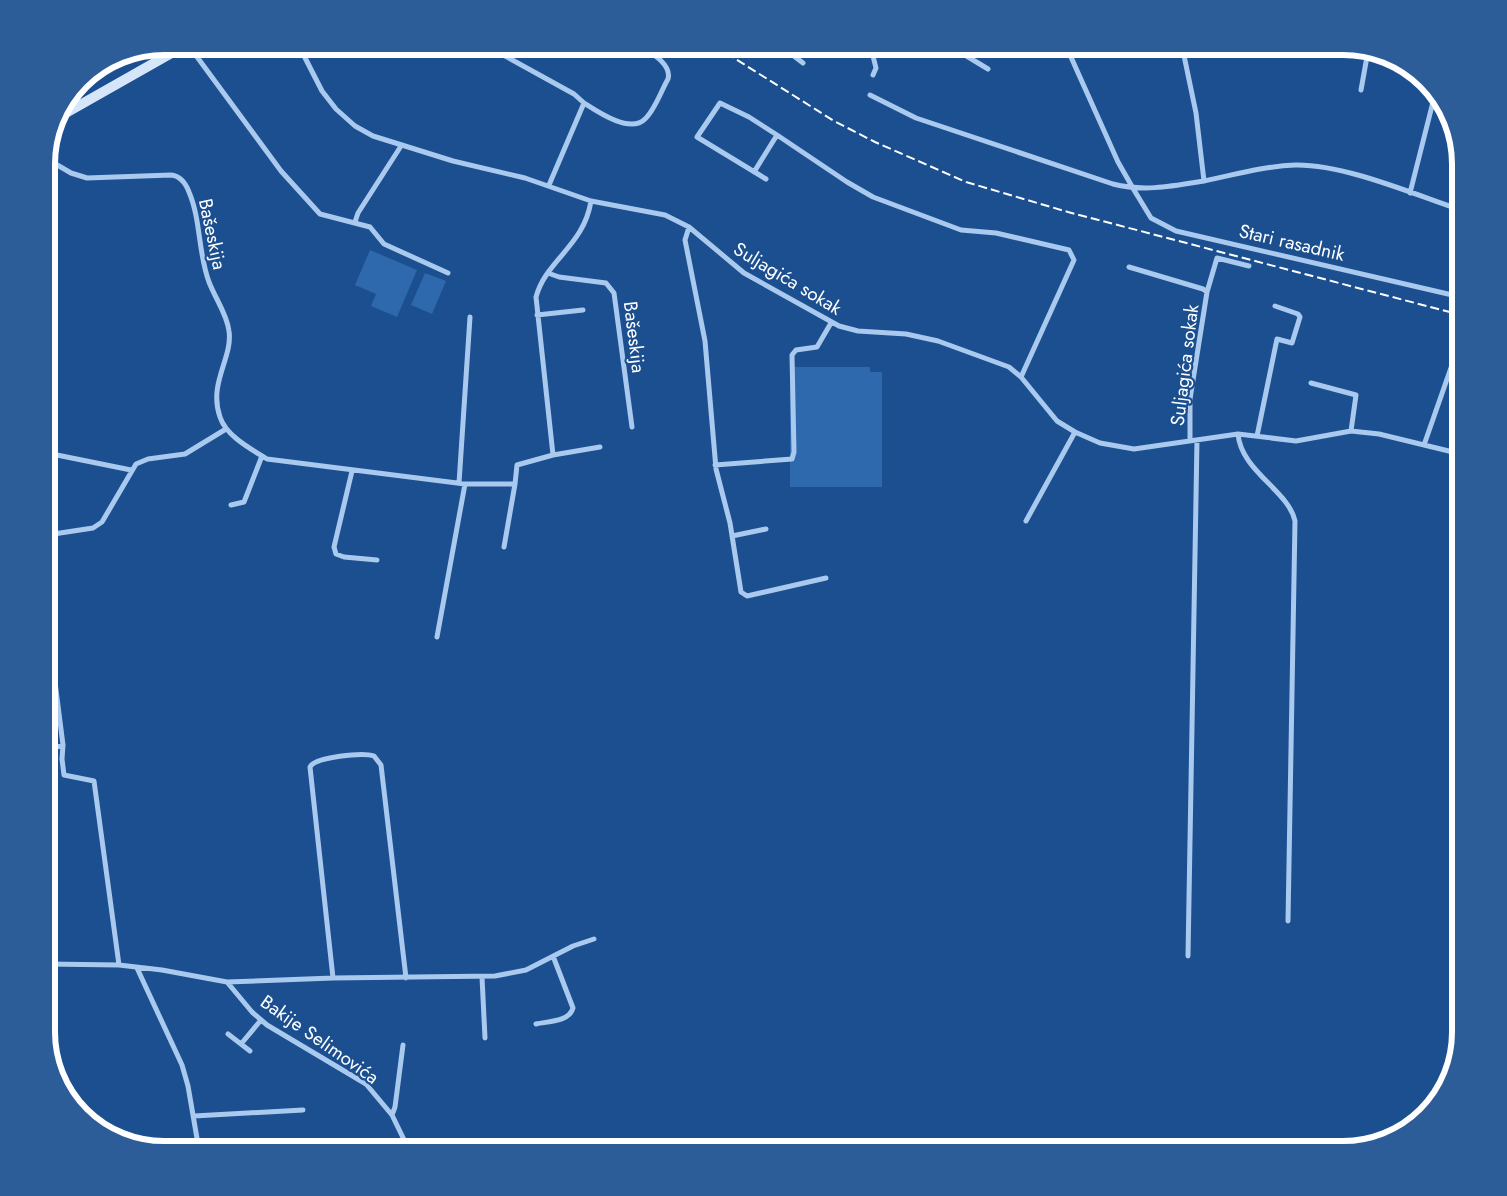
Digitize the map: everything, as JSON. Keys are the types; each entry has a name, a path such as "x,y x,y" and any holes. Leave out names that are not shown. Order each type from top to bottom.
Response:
{"main road":[{"path":"70,108 168,55"}],"street":[{"path":"196,55 281,171 317,211 324,216 355,222 375,230 384,244 448,273"},
{"name":"Suljagića sokak","path":"304,55 322,91 345,118 373,136 401,146 548,185 591,201 666,215 689,227 744,273 831,323 858,331 906,334 938,341 1009,367 1021,377 1052,416 1075,432 1100,443 1134,449 1238,434 1296,441 1351,432 1379,434 1452,452"},
{"path":"504,55 574,94 584,103 626,124 636,124 647,118 668,79 669,72 666,66 653,55"},
{"path":"793,55 803,63"},
{"path":"874,55 876,68 874,76"},
{"path":"965,55 988,69"},
{"name":"Stari rasadnik","path":"1070,55 1118,162 1152,218 1176,230 1452,296"},
{"path":"1184,55 1196,113 1204,181"},
{"path":"1360,90 1367,57"},
{"path":"870,95 925,121 1134,190 1204,181 1287,166 1317,166 1342,172 1452,207"},
{"path":"1410,193 1433,102"},
{"path":"548,185 584,103"},
{"path":"766,179 697,137 720,103 750,117 847,182 873,196 961,230 996,233 1069,250 1074,260 1021,377"},
{"path":"754,172 777,135"},
{"path":"355,222 361,208 401,146"},
{"name":"Bašeskija","path":"55,164 71,173 87,178 171,175 178,177 184,182 193,202 208,281 229,331 216,390 219,415 226,429"},
{"path":"553,455 536,315 536,297 548,273 578,238 584,226 591,201"},
{"path":"689,227 685,240 705,341 715,465 732,536 741,592 747,596 826,578"},
{"name":"Suljagića sokak","path":"1190,441 1190,399 1208,292 1217,258 1249,266"},
{"name":"Suljagića sokak","path":"1128,267 1208,292"},
{"name":"Bašeskija","path":"548,273 559,277 606,283 614,293 632,427"},
{"path":"1257,436 1277,339 1292,343 1300,317 1298,314 1275,306"},
{"path":"536,315 584,310"},
{"path":"437,637 462,484 470,317"},
{"path":"715,465 792,459 794,452 792,355 796,350 817,347 831,323"},
{"path":"1424,445 1452,365"},
{"path":"1311,383 1356,395 1351,432"},
{"path":"55,534 96,527 102,522 131,470 142,461 177,456 192,451 226,429 268,459 462,484 514,484"},
{"path":"1026,522 1075,432"},
{"path":"1238,434 1239,444 1245,456 1290,508 1295,521 1288,921"},
{"path":"1188,956 1196,440"},
{"path":"504,547 516,465 553,455 600,447"},
{"path":"55,455 131,470"},
{"path":"231,505 244,502 262,456"},
{"path":"352,471 334,547 336,554 344,557 377,560"},
{"path":"732,536 766,529"},
{"path":"55,682 63,745 64,775 94,781 119,965"},
{"path":"55,747 63,745"},
{"path":"333,978 310,767 319,760 365,755 374,756 381,765 406,978"},
{"path":"55,965 119,965 227,982 333,978 482,977 526,970 553,956 594,939"},
{"path":"536,1024 564,1019 572,1014 573,1008 553,956"},
{"path":"138,968 182,1066 194,1116 198,1141"},
{"path":"482,977 484,1038"},
{"name":"Bakije Selimovića","path":"227,982 260,1020 366,1084 392,1114 405,1141"},
{"path":"241,1044 260,1020"},
{"path":"228,1034 250,1051"},
{"path":"392,1114 395,1107 404,1045"},
{"path":"194,1116 303,1110"}],"shaded area":[{"path":"370,250 417,270 397,317 371,306 376,294 355,285"},
{"path":"425,273 446,281 432,314 411,305"},
{"path":"790,367 870,367 870,372 882,372 882,487 790,487"}],"railway":[{"path":"729,55 834,121 875,142 966,182 1068,212 1452,313"}]}
